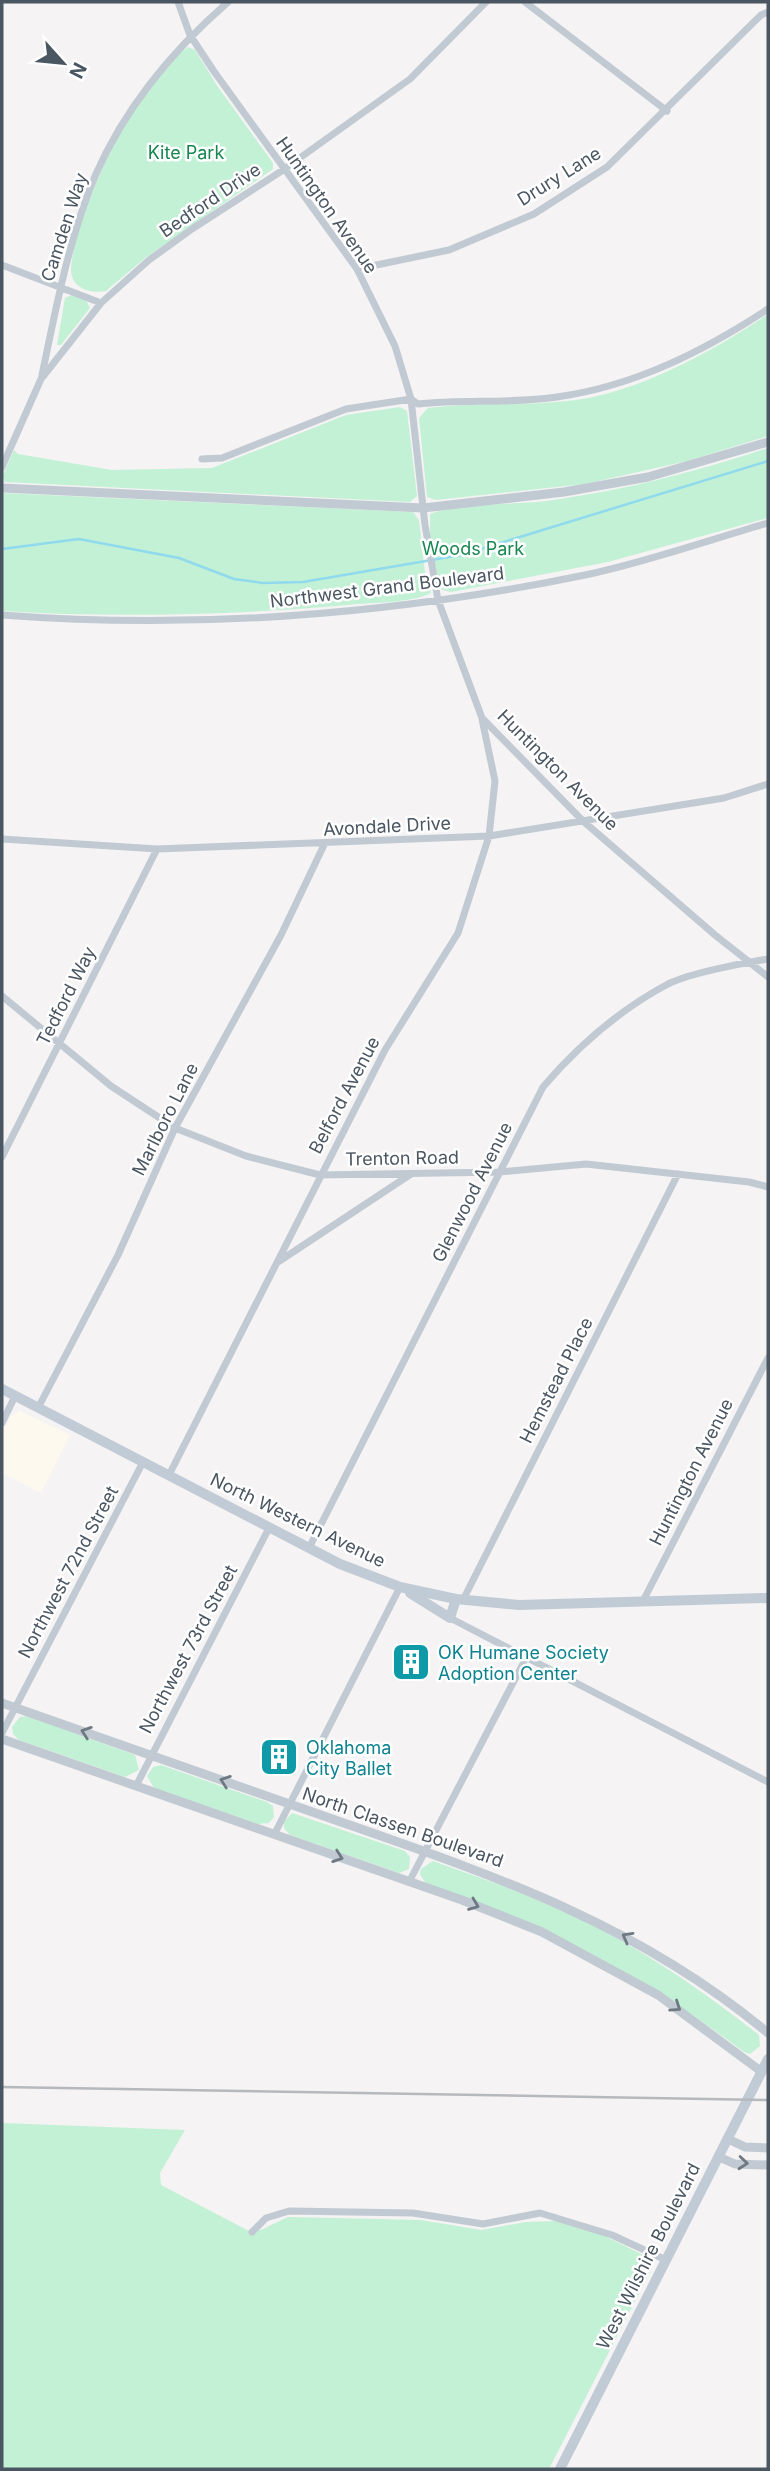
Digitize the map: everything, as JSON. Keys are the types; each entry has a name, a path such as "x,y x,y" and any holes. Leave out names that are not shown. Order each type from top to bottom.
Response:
{"main road":[{"name":"North Western Avenue","path":"2,1389 309,1548 400,1587 459,1600 519,1605 768,1598"},
{"path":"400,1587 450,1618 459,1600"},
{"name":"West Wilshire Boulevard","path":"560,2469 768,2059"}],"street":[{"name":"Huntington Avenue","path":"178,2 190,35 283,170 357,270 395,346 411,399 429,553 438,600 482,718 583,821 715,936 768,977"},
{"name":"Camden Way","path":"41,379 61,285 96,174 135,104 190,35 228,2"},
{"name":"Bedford Drive","path":"2,467 4,456 41,379 101,303 149,260 283,170 410,79 486,2"},
{"path":"525,2 667,111"},
{"name":"Drury Lane","path":"357,270 449,250 534,214 607,167 667,111 761,15 768,12"},
{"path":"2,265 61,285 101,303"},
{"path":"202,459 222,458 346,409 411,399 418,404 555,398 604,389 651,373 692,354 768,309"},
{"path":"2,488 423,508 564,492 648,477 768,442"},
{"name":"Northwest Grand Boulevard","path":"2,615 58,620 234,621 438,600 592,573 768,523"},
{"name":"Belford Avenue","path":"169,1475 385,1051 458,933 489,836 495,781 482,718"},
{"name":"Avondale Drive","path":"2,839 157,849 324,845 489,836 723,798 768,784"},
{"name":"Marlboro Lane","path":"38,1408 118,1255 175,1128 281,935 324,845"},
{"name":"Tedford Way","path":"2,1157 157,849"},
{"name":"Glenwood Avenue","path":"309,1548 543,1087 572,1053 608,1023 670,983 768,960"},
{"name":"Trenton Road","path":"2,996 111,1086 175,1128 246,1156 320,1175 500,1172 586,1164 749,1182 768,1187"},
{"path":"275,1264 411,1173"},
{"name":"Hemstead Place","path":"459,1600 678,1174"},
{"name":"Huntington Avenue","path":"643,1601 768,1357"},
{"path":"2,1423 15,1396"},
{"name":"Northwest 72nd Street","path":"2,1736 144,1462"},
{"name":"Northwest 73rd Street","path":"136,1786 270,1528"},
{"path":"274,1835 400,1587"},
{"path":"450,1618 768,1782"},
{"path":"409,1882 526,1658"},
{"name":"North Classen Boulevard","path":"2,1703 512,1882 606,1926 688,1974 768,2034"},
{"path":"2,1736 523,1924 612,1968 681,2011 762,2072"},
{"path":"728,2139 745,2147 768,2148"},
{"path":"719,2157 735,2164 768,2165"},
{"path":"252,2232 266,2218 289,2211 412,2213 483,2224 540,2213 612,2235 666,2260"}],"shaded area":[{"path":"20,1411 70,1435 41,1493 2,1473 2,1433 11,1416"}],"green space":[{"name":"Kite Park","path":"188,47 195,50 273,163 273,169 145,258 106,291 82,288 77,285 72,275 73,254 88,203 102,169 116,141 148,91"},
{"path":"72,295 86,300 90,308 61,345 57,345 65,298"},
{"name":"Woods Park","path":"768,314 768,436 687,461 585,484 436,500 427,497 419,418 428,408 567,401 619,390 646,381 698,356"},
{"name":"Woods Park","path":"400,407 407,411 417,496 410,502 5,482 2,477 14,450 18,454 112,470 212,468 346,415"},
{"name":"Woods Park","path":"768,448 768,518 608,562 451,592 442,590 440,586 430,544 430,514 456,508 540,502 608,491 689,472"},
{"name":"Woods Park","path":"2,493 413,512 419,520 425,573 431,593 390,602 218,613 131,615 2,611"},
{"path":"27,1716 135,1755 139,1770 125,1777 19,1740 13,1734 12,1727 20,1717"},
{"path":"161,1765 267,1802 273,1806 274,1817 269,1823 258,1824 154,1788 147,1776 153,1767"},
{"path":"292,1813 405,1851 410,1857 409,1869 399,1873 290,1835 284,1828 284,1822"},
{"path":"433,1861 535,1899 632,1947 684,1980 759,2035 760,2046 750,2054 744,2052 668,1999 592,1955 512,1917 426,1884 420,1874 421,1869"},
{"path":"2,2123 185,2130 160,2173 161,2185 249,2231 261,2230 288,2217 421,2220 481,2230 526,2222 556,2221 599,2233 645,2256 651,2265 650,2272 549,2469 2,2469"}],"waterway":[{"path":"2,549 79,539 179,558 234,579 263,583 303,582 461,555 768,461"}],"railway":[{"path":"2,2087 768,2100"}],"place":[{"name":"OK Humane Society Adoption Center","path":"411,1662"},
{"name":"Oklahoma City Ballet","path":"279,1757"}]}
